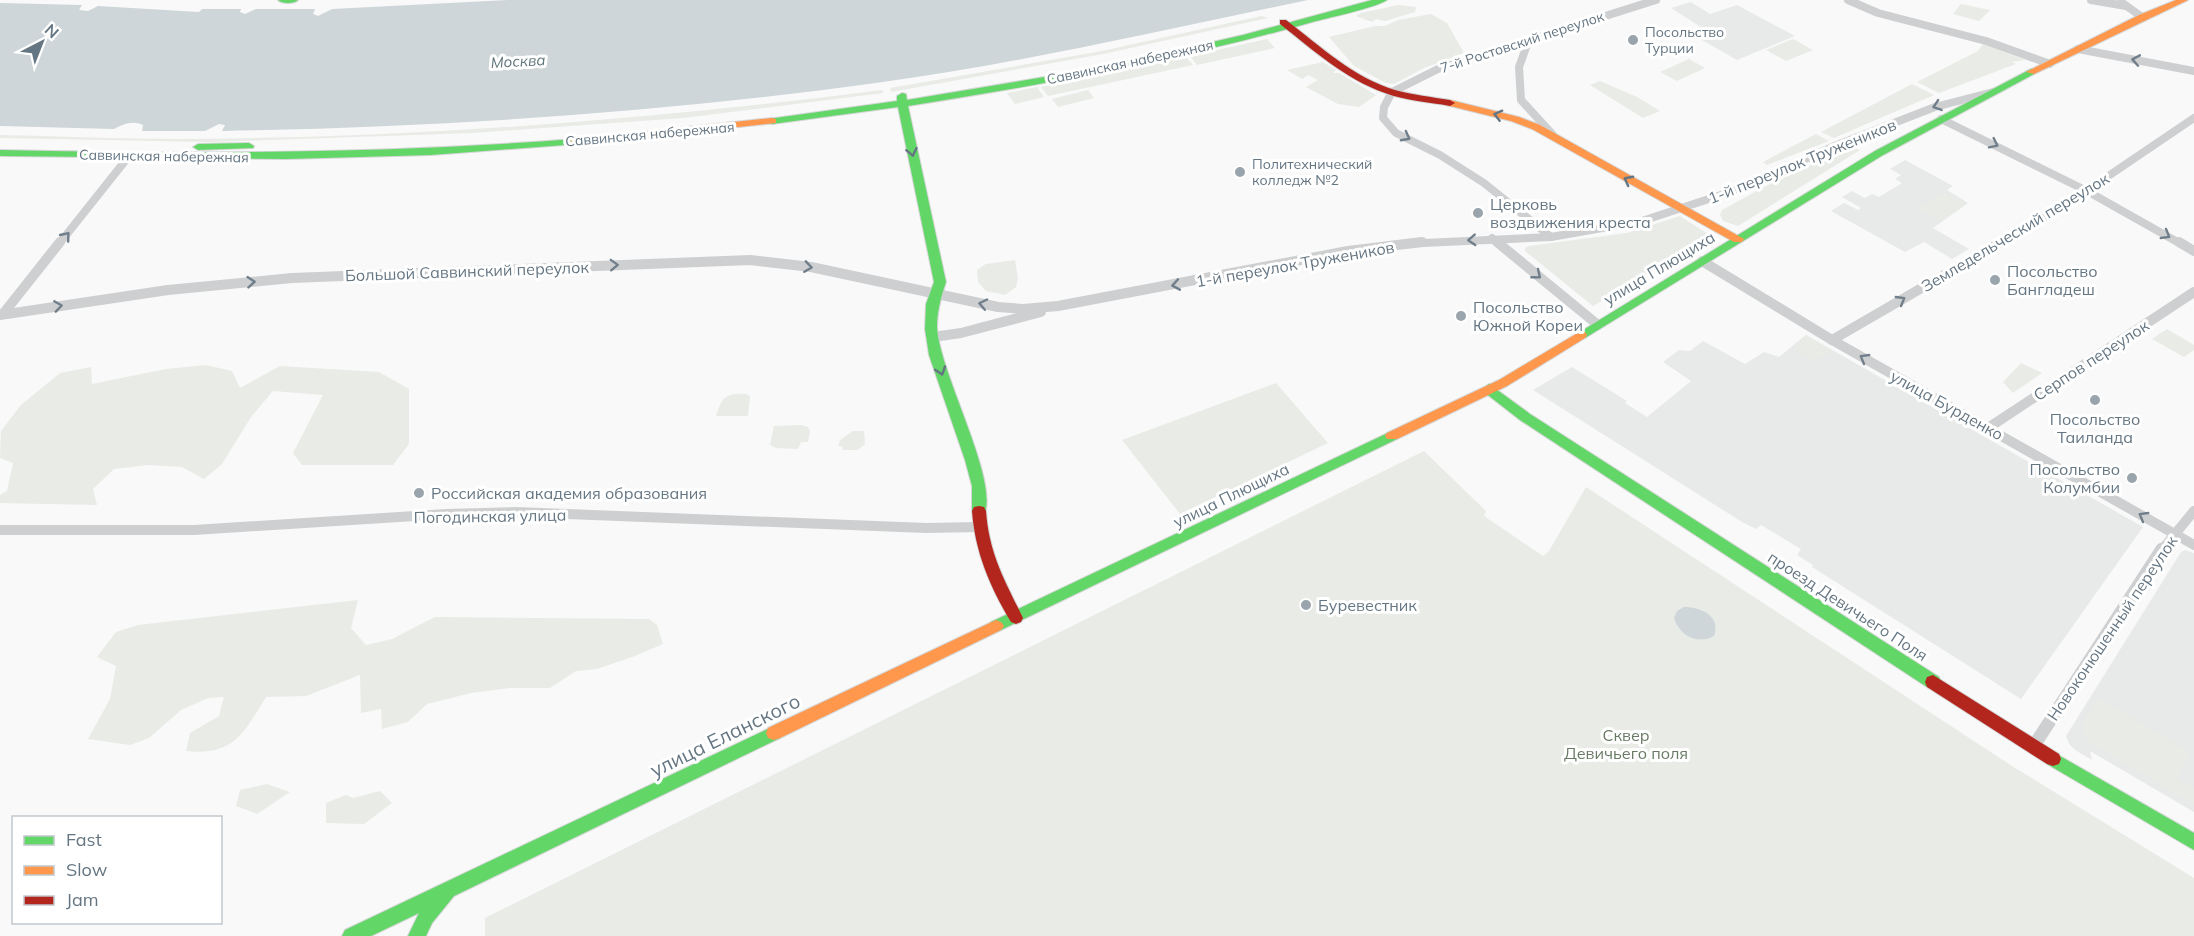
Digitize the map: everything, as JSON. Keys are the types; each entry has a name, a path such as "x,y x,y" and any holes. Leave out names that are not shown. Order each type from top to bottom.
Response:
{"street":[{"path":"282,0 294,0"},
{"path":"1286,24 1355,0"},
{"path":"1286,24 1383,0"},
{"name":"7-й Ростовский переулок","path":"1392,92 1438,69 1656,0"},
{"path":"1848,0 1878,13 1986,41 2050,64"},
{"path":"2091,0 2126,6"},
{"path":"2118,0 2142,17"},
{"name":"улица Плющиха","path":"1016,618 1489,390 1879,153 2078,49 2142,17 2184,0"},
{"path":"1286,24 1346,70 1366,82 1392,92 1515,119 1553,135 1596,162 1738,239"},
{"name":"Саввинская набережная","path":"0,153 224,157 472,149 705,129 1045,79 1286,24"},
{"path":"1522,42 1527,45 1519,67 1521,100 1553,135"},
{"path":"2078,49 2194,70"},
{"path":"1392,92 1382,113 1384,121 1393,130 1441,155 1475,177 1535,221 1551,237"},
{"name":"1-й переулок Тружеников","path":"934,293 998,307 1023,309 1058,306 1348,251 1410,243 1551,237 1642,221 1732,191 1838,145 1935,107 1994,92"},
{"path":"902,99 940,282 934,293 933,345 978,482 981,504 980,527 999,590 1016,618"},
{"name":"Саввинская набережная","path":"0,143 231,147 464,139 704,120 902,99"},
{"name":"Земледельческий переулок","path":"1832,340 2087,191 2194,118"},
{"path":"1941,119 2087,191 2194,251"},
{"path":"2,314 129,156"},
{"path":"1492,238 1598,325"},
{"name":"Большой Саввинский переулок","path":"2,314 168,290 292,278 750,260 811,267 934,293"},
{"name":"улица Бурденко","path":"1702,261 1832,340 2194,545"},
{"name":"Серпов переулок","path":"1988,428 2194,292"},
{"path":"933,337 1014,320 1058,306"},
{"name":"проезд Девичьего Поля","path":"1489,390 1526,417 2034,747 2194,842"},
{"name":"Новоконюшенный переулок","path":"2034,747 2166,543 2194,511"},
{"name":"Погодинская улица","path":"0,530 195,530 516,512 906,527 980,527"},
{"name":"улица Еланского","path":"351,936 1016,618"},
{"name":"улица Еланского","path":"417,936 426,917 451,889"}],"shaded area":[{"path":"1691,2 1710,14 1737,5 1795,36 1737,60 1695,36 1707,31 1671,8"},
{"path":"1905,160 1953,186 1947,190 1968,203 1933,228 1969,249 1952,259 1924,242 1905,252 1831,211 1844,203 1858,210 1861,208 1842,197 1852,191 1865,198 1872,194 1879,197 1902,183 1895,179 1901,175 1890,169"},
{"path":"1806,335 2143,527 2021,699 1812,567 1813,565 1797,555 1801,549 1761,525 1756,529 1742,522 1533,390 1572,367 1627,401 1625,403 1647,417 1691,381 1663,362 1679,350 1690,351 1703,341 1745,364 1764,352 1779,357"},
{"path":"2185,550 2194,553 2194,812 2090,751 2092,760 2075,750 2069,744 2066,736 2181,552"}],"green space":[{"path":"1961,4 1990,10 1979,21 1953,14"},
{"path":"1398,5 1416,7 1415,12 1385,21 1376,19 1372,22 1356,16 1361,13"},
{"path":"1431,14 1447,23 1464,53 1424,68 1394,84 1386,83 1354,66 1329,37 1375,26 1385,26 1398,20"},
{"path":"1261,16 1268,18 1103,54 891,92 890,88 1102,51"},
{"path":"1267,39 1275,48 1197,65 1190,56"},
{"path":"1793,39 1813,50 1786,61 1766,50"},
{"path":"1983,44 2025,60 2012,62 2016,64 1939,93 1917,82 1978,51"},
{"path":"1186,57 1193,65 1048,96 1041,87"},
{"path":"1689,59 1705,68 1677,81 1660,72"},
{"path":"1323,62 1336,70 1333,73 1339,73 1376,95 1359,107 1338,104 1306,87 1318,80 1308,75 1302,79 1287,70"},
{"path":"1600,81 1637,97 1660,111 1643,118 1590,85"},
{"path":"1912,84 1934,95 1834,138 1821,132"},
{"path":"1037,87 1044,97 1015,104 1007,93"},
{"path":"882,90 883,93 683,118 473,133 209,142 0,138 0,135 155,139 265,138 442,131 706,110"},
{"path":"1088,90 1094,98 1058,107 1052,99"},
{"path":"1816,134 1829,141 1767,165 1763,162"},
{"path":"1851,146 1860,150 1738,226 1723,221 1720,215 1722,210 1764,187"},
{"path":"1944,192 1966,204 1940,221 1917,209"},
{"path":"1680,216 1711,236 1593,306 1525,251 1525,248 1529,246 1627,233"},
{"path":"1015,260 1018,279 1016,287 1005,295 986,291 978,282 977,270 986,264"},
{"path":"2167,329 2194,345 2194,350 2184,357 2152,339"},
{"path":"1806,335 1833,351 1814,361 1792,347"},
{"path":"2021,363 2042,373 2013,393 2003,382"},
{"path":"206,365 232,371 240,388 280,366 379,372 409,389 409,444 393,465 302,465 293,453 323,395 273,391 251,417 222,464 204,479 182,467 148,465 114,469 93,489 97,505 0,503 0,495 7,491 13,463 0,458 1,431 21,405 60,373 91,367 92,384 166,369"},
{"path":"1276,383 1328,443 1180,514 1122,440"},
{"path":"734,394 750,396 748,416 716,416 723,400"},
{"path":"802,425 808,427 810,431 808,442 801,442 798,449 776,448 770,445 774,426"},
{"path":"853,431 864,431 865,444 858,450 842,450 843,447 838,446 840,440"},
{"name":"Сквер Девичьего поля","path":"1424,451 1486,511 1484,516 1543,556 1549,551 1586,487 2012,766 2194,878 2194,936 485,936 485,918"},
{"path":"358,600 351,628 366,645 392,639 435,617 649,619 657,625 663,644 597,669 576,671 550,688 510,688 471,693 427,704 408,722 382,729 381,709 361,713 360,675 306,696 266,697 243,732 226,746 216,750 186,751 190,733 219,716 224,697 208,698 181,710 149,738 130,745 88,739 110,699 116,666 97,657 116,632 138,625"},
{"path":"2099,698 2191,753 2177,779 2194,789 2194,805 2087,741 2082,729 2083,724"},
{"path":"267,784 290,792 257,814 236,806 240,790"},
{"path":"380,791 392,803 364,824 326,823 326,803 346,795 353,798"}],"water":[{"name":"Москва","path":"508,0 1308,0 985,66 876,83 713,103 550,117 304,129 222,131 225,125 219,124 205,131 142,131 143,125 132,123 114,129 0,126 0,3 82,5 79,10 88,11 98,6 199,12 202,9 241,9 240,12 245,14 256,9 315,9 313,14 318,16 332,9"},
{"path":"1684,607 1708,614 1715,623 1714,636 1708,639 1695,639 1680,630 1674,618 1677,611"}],"traffic: fast":[{"path":"282,0 294,0"},
{"path":"772,121 943,97 1112,67 1245,37 1383,0"},
{"path":"1581,335 1879,153 2031,72"},
{"path":"902,96 903,114 940,282 932,304 931,329 943,382 972,460 979,486 979,511"},
{"path":"0,153 287,156 431,152 574,142"},
{"path":"198,147 249,146"},
{"path":"1489,389 1525,417 1933,682"},
{"path":"996,626 1392,436"},
{"path":"351,936 774,733"},
{"path":"2053,759 2194,842"},
{"path":"417,936 426,917 446,894"}],"traffic: slow":[{"path":"2031,72 2142,17 2184,0"},
{"path":"1450,103 1515,119 1536,127 1738,239"},
{"path":"574,142 772,121"},
{"path":"1392,436 1503,383 1581,335"},
{"path":"774,733 996,626"}],"traffic: jam":[{"path":"1283,22 1334,62 1361,79 1398,94 1450,103"},
{"path":"979,511 982,540 990,567 1016,618"},
{"path":"1933,682 2053,759"}],"place":[{"name":"Посольство Турции","path":"1633,40"},
{"name":"Политехнический колледж №2","path":"1240,172"},
{"name":"Церковь воздвижения креста","path":"1478,213"},
{"name":"Посольство Бангладеш","path":"1995,280"},
{"name":"Посольство Южной Кореи","path":"1461,316"},
{"name":"Посольство Таиланда","path":"2095,400"},
{"name":"Посольство Колумбии","path":"2132,478"},
{"name":"Российская академия образования","path":"419,493"},
{"name":"Буревестник","path":"1306,605"}]}
